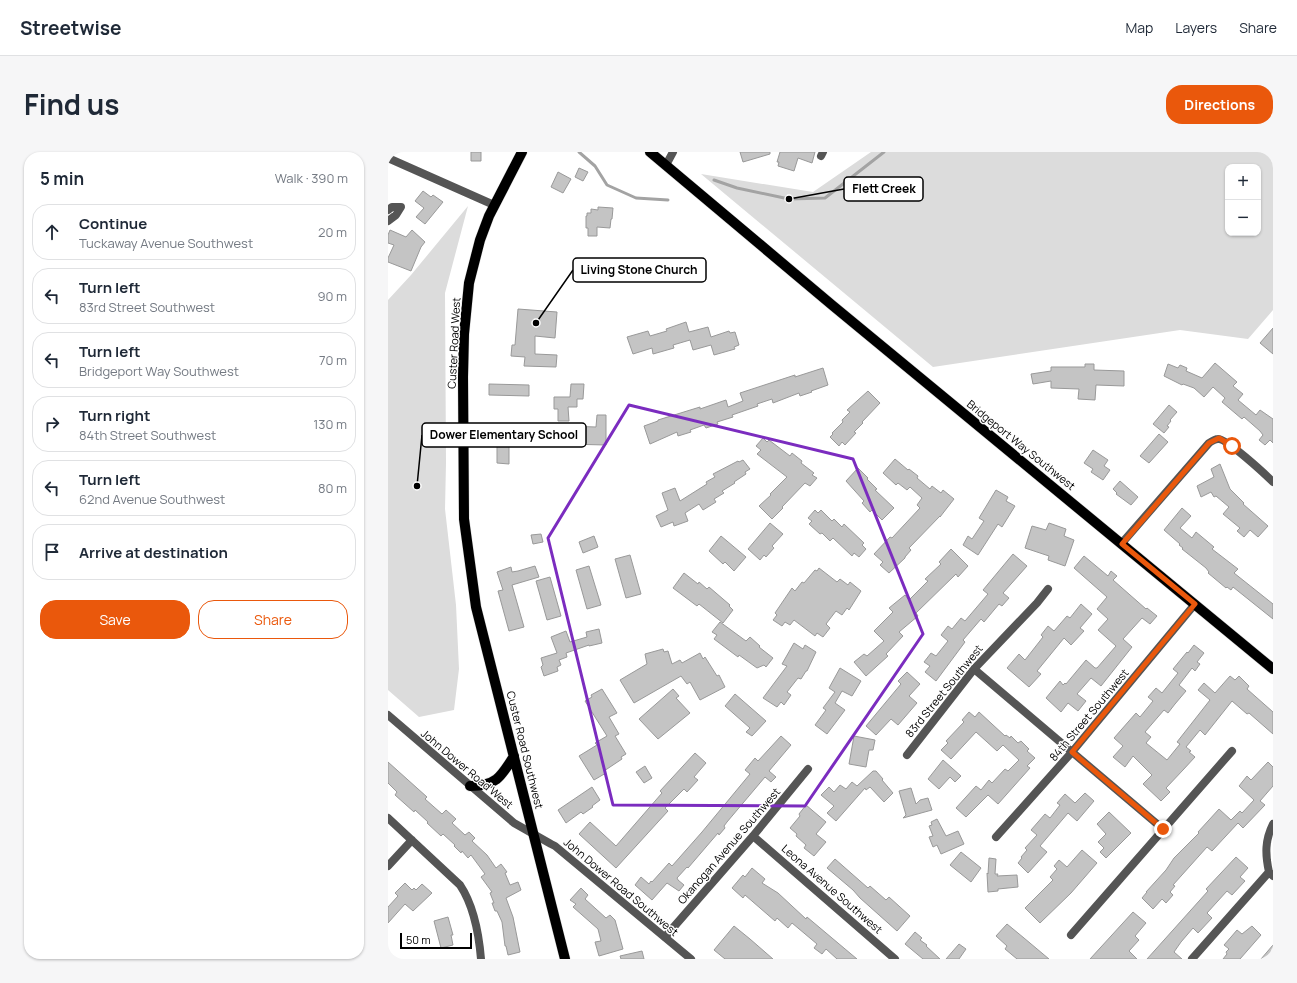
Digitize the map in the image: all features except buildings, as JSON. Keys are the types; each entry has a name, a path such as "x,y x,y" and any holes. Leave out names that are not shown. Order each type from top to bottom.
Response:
{"main road":[{"name":"Custer Road West","path":"467,547 464,519 463,377 465,320 469,283 483,230 494,205 522,152"},
{"name":"Bridgeport Way Southwest","path":"650,152 756,239 832,305 1273,669"},
{"name":"Custer Road Southwest","path":"467,547 476,607 565,959"},
{"path":"470,786 483,786 493,783 507,768 514,756"}],"street":[{"path":"666,165 673,152"},
{"path":"388,158 494,205"},
{"path":"388,210 392,207 400,207 396,215 388,221"},
{"path":"1122,544 1209,443 1219,438 1232,446 1273,482"},
{"name":"83rd Street Southwest","path":"907,755 974,669 1037,603 1048,589"},
{"name":"84th Street Southwest","path":"996,837 1072,752 1195,604"},
{"path":"974,669 1163,829"},
{"name":"John Dower Road West","path":"388,715 514,823 534,835"},
{"path":"1071,935 1232,751"},
{"name":"Okanogan Avenue Southwest","path":"665,937 753,836 808,769"},
{"path":"388,818 460,885 465,893 473,915 482,959"},
{"path":"1192,959 1271,874 1266,862 1266,843 1273,824"},
{"name":"John Dower Road Southwest","path":"534,835 555,846 691,959"},
{"name":"Leona Avenue Southwest","path":"753,836 896,959"},
{"path":"388,866 412,840"}],"highlighted area":[{"path":"629,405 853,459 923,634 805,806 613,805 548,538"}],"shaded area":[{"path":"871,152 1273,152 1273,310 1248,339 1180,330 933,367 701,174 813,192"},
{"path":"468,206 445,293 445,509 456,605 459,669 454,710 419,717 388,690 388,300 411,275"}],"waterway":[{"path":"579,152 595,166 607,185 636,198 668,200"},
{"path":"714,180 737,188 789,199 825,198 884,152"}],"place":[{"name":"Flett Creek","path":"789,199"},
{"name":"Living Stone Church","path":"536,323"},
{"name":"Dower Elementary School","path":"417,486"}],"route":[{"path":"1163,829 1072,752 1195,604 1122,544 1209,443 1219,438 1232,446"}]}
